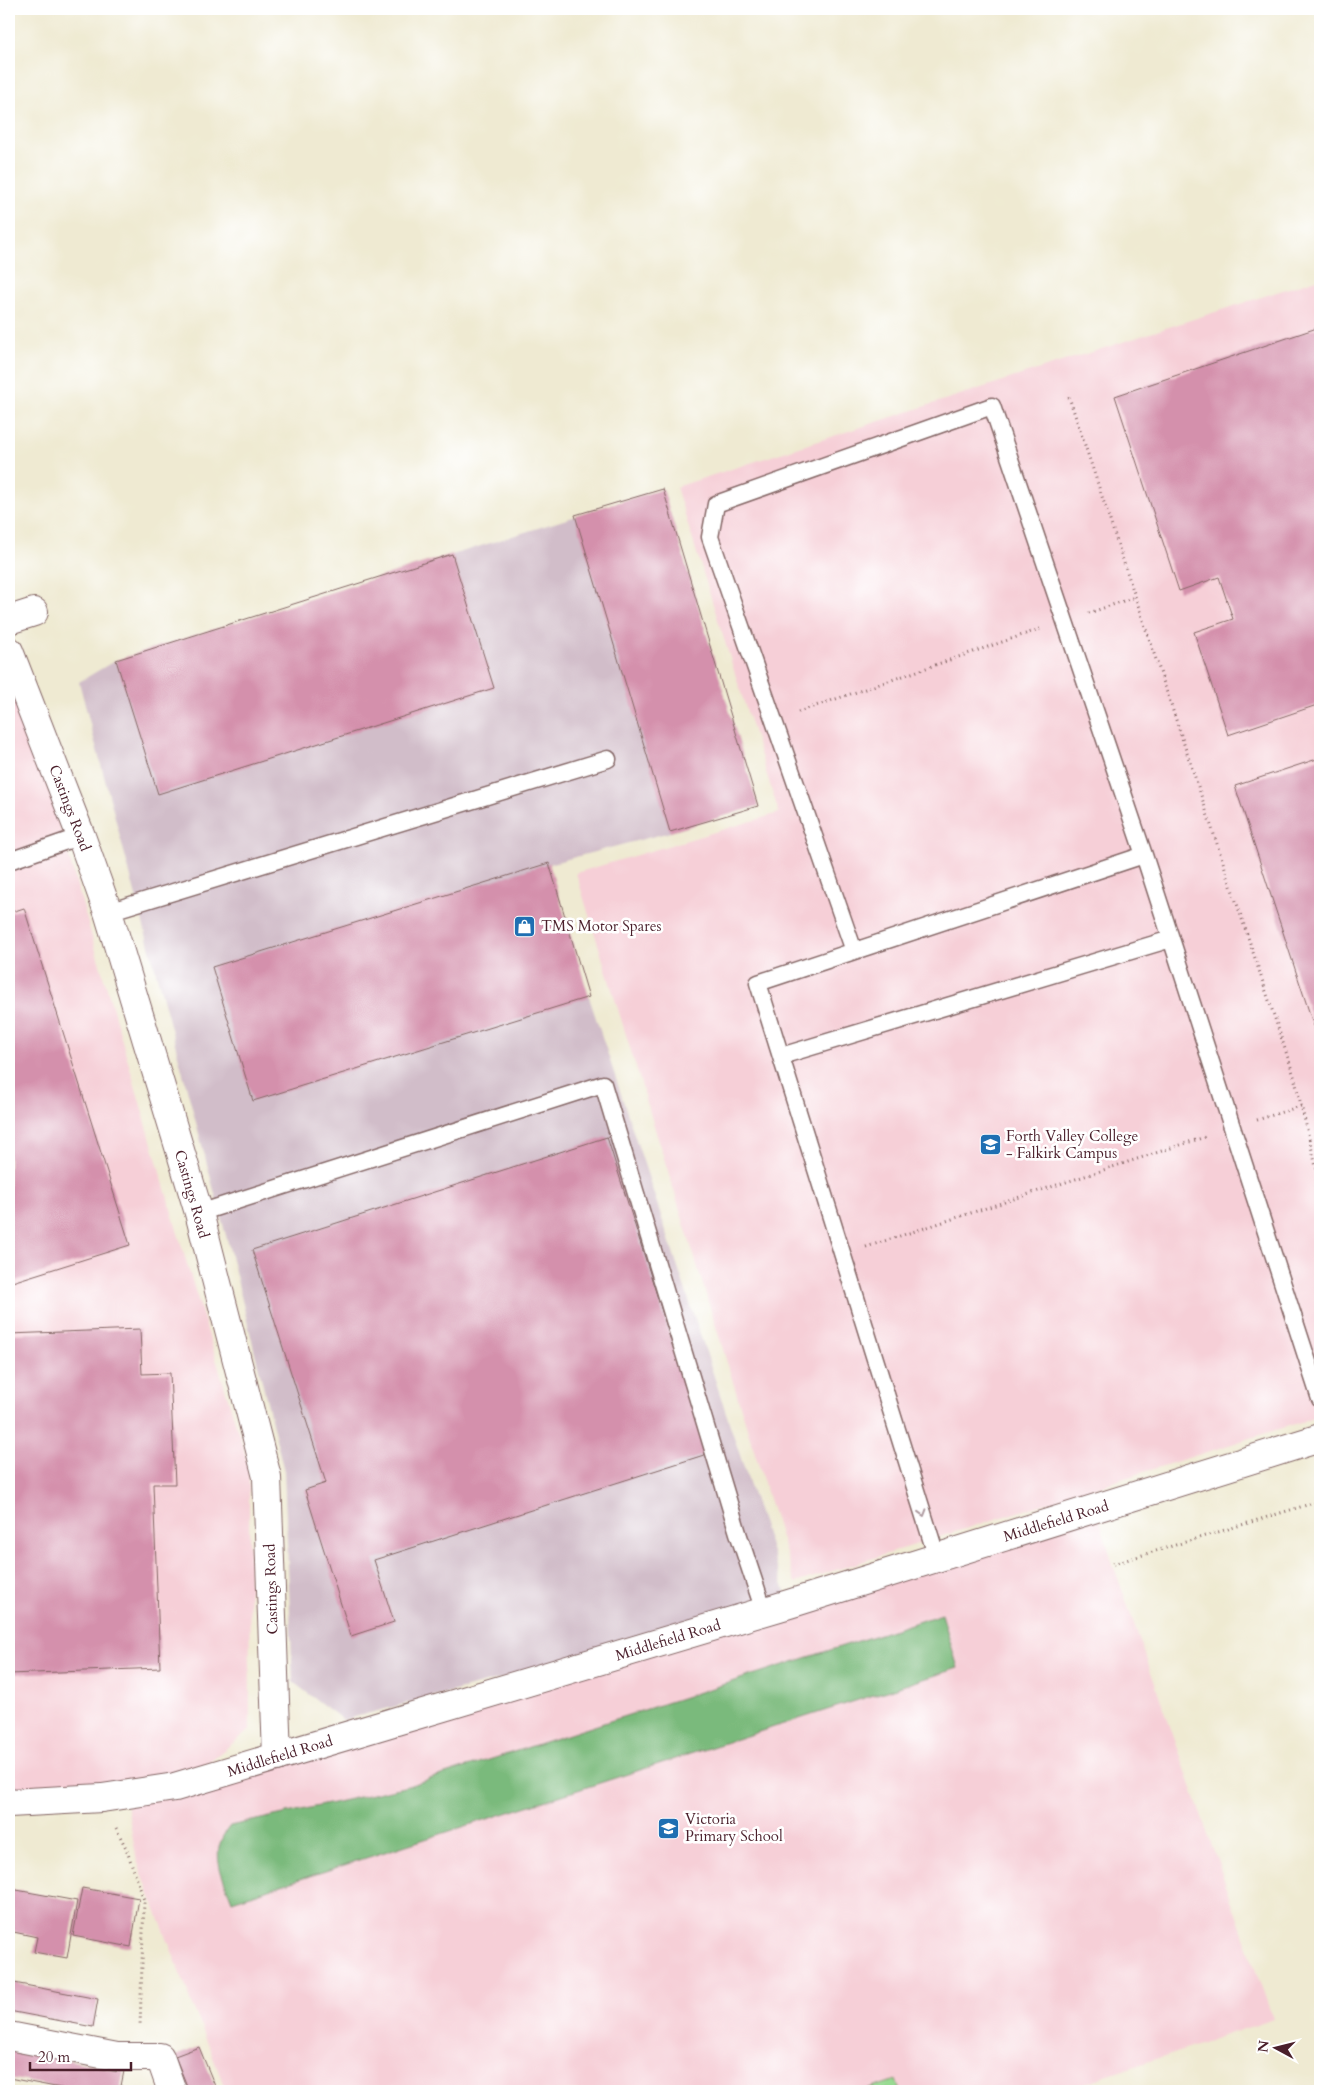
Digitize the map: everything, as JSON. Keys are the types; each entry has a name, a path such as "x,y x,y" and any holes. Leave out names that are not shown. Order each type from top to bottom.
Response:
{"street":[{"path":"9,620 34,612"},
{"name":"Castings Road","path":"9,651 82,836 108,912 199,1213 267,1477 277,1757"},
{"name":"Middlefield Road","path":"9,1803 102,1798 175,1787 764,1611 1320,1438"},
{"path":"9,2036 117,2057 160,2057 172,2091"}],"lane":[{"path":"854,951 710,537 716,504 992,406 1172,939 1320,1399"},
{"path":"108,912 608,758"},
{"path":"9,861 82,836"},
{"path":"937,1558 758,982 1144,855"},
{"path":"781,1056 1172,939"},
{"path":"199,1213 603,1084 738,1533 764,1611"}],"path":[{"path":"1069,397 1291,1067 1320,1183"},
{"path":"773,720 1136,597"},
{"path":"842,1254 1301,1106"},
{"path":"1113,1564 1320,1501"},
{"path":"102,1798 126,1848 144,1900 139,2057"}],"shaded area":[{"name":"Forth Valley College - Falkirk Campus","path":"1320,278 1320,1416 795,1583 576,873 779,813 676,487"},
{"path":"663,489 758,806 670,832 549,864 589,997 789,1604 343,1720 293,1682 284,1471 228,1243 79,682 116,660"},
{"name":"Victoria Primary School","path":"9,651 184,1254 249,1467 250,1730 177,1786 1096,1508 1113,1564 1273,2019 1062,2091 226,2091 137,1861 125,1795 9,1803"}],"green space":[{"path":"942,1614 958,1668 232,1901 224,1882 218,1854 223,1836 230,1826 408,1786"},
{"path":"896,2080 900,2091 863,2091"}],"building":[{"path":"1320,327 1320,704 1228,735 1194,632 1233,619 1219,577 1179,591 1115,396"},
{"path":"663,489 758,806 670,832 575,515"},
{"path":"452,554 494,688 158,794 116,660"},
{"path":"1320,758 1320,1045 1235,786"},
{"path":"549,863 589,997 253,1101 212,967"},
{"path":"24,908 130,1245 9,1283 9,913"},
{"path":"607,1137 707,1454 374,1560 394,1622 351,1636 305,1490 326,1483 252,1250"},
{"path":"140,1329 142,1374 170,1373 175,1484 153,1484 160,1668 9,1674 9,1334"},
{"path":"82,1888 139,1898 131,1947 73,1936"},
{"path":"11,1889 77,1901 67,1958 34,1952 37,1937 9,1931"},
{"path":"9,1982 98,1999 93,2027 9,2011"},
{"path":"199,2047 217,2091 189,2091 175,2056"},
{"path":"9,2048 124,2071 120,2091 76,2091 9,2078"}],"place":[{"name":"TMS Motor Spares","path":"525,926"},
{"name":"Forth Valley College - Falkirk Campus","path":"990,1145"},
{"name":"Victoria Primary School","path":"669,1828"}]}
